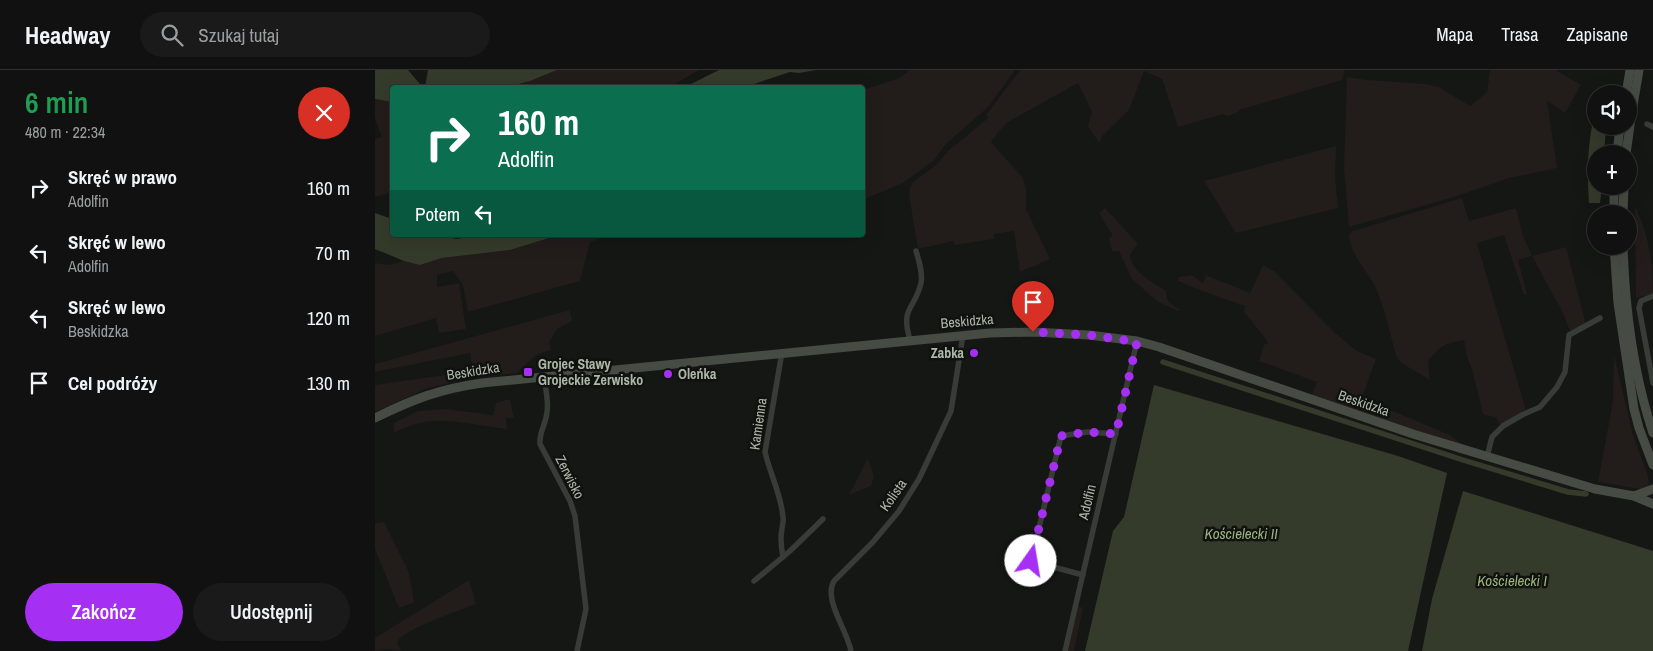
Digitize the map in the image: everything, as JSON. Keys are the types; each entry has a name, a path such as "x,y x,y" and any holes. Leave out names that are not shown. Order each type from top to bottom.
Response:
{"main road":[{"path":"1627,85 1630,70"},
{"path":"1627,145 1639,70"},
{"path":"1615,255 1618,303 1634,409 1641,436 1653,465"},
{"path":"1624,255 1631,336 1638,375 1653,433"},
{"name":"Beskidzka","path":"375,418 411,400 451,388 482,382 963,335 1033,332 1089,335 1137,342 1169,350 1347,412 1487,457 1595,489 1634,496 1653,504"},
{"name":"Beskidzka","path":"1634,496 1653,490"}],"street":[{"path":"909,340 906,321 907,314 921,283 921,273 916,251"},
{"path":"1653,296 1641,301 1639,308 1653,383"},
{"path":"1487,457 1492,437 1503,426 1541,407 1557,388 1565,372 1569,335 1600,318"},
{"name":"Kolista","path":"851,651 848,639 832,602 831,587 834,580 873,542 899,511 917,483 951,411 963,335"},
{"name":"Adolfin","path":"1065,651 1137,342"},
{"name":"Kamienna","path":"782,352 765,452 768,467 775,481 784,520 781,545 783,557"},
{"name":"Zerwisko","path":"544,376 548,408 540,434 540,444 571,503 576,523 585,609 577,651"},
{"path":"1083,575 1031,561 1061,436 1087,432 1116,434"},
{"path":"754,581 783,557 823,519"}],"shaded area":[{"path":"557,70 699,70 673,85 517,85"},
{"path":"910,70 1015,70 988,107 946,144 934,160 903,183 865,199 865,89 899,78"},
{"path":"1020,70 1345,70 1342,80 1239,110 1228,116 1223,114 1178,127 1162,79 1144,71 1129,110 1103,135 1099,143 1088,126 1092,112 1078,83 1008,122 991,142 1023,178 1026,189 1026,209 1050,259 1020,272 1014,231 994,234 994,239 955,245 953,241 918,249 909,195 913,182 937,164 947,152 988,118 986,115"},
{"path":"1490,70 1556,70 1581,85 1565,113 1547,101 1557,168 1509,178 1454,197 1349,227 1344,169 1347,77 1426,84 1439,87 1470,106 1487,92"},
{"path":"375,99 390,102 390,193 375,197 375,139 382,137 375,118"},
{"path":"1336,146 1335,178 1338,208 1236,233 1204,181"},
{"path":"1462,198 1469,221 1516,208 1523,236 1532,256 1518,260 1527,294 1524,295 1504,235 1477,243 1526,410 1501,427 1496,418 1483,414 1464,340 1443,346 1432,356 1428,361 1430,380 1403,364 1397,358 1379,294 1355,255 1350,242 1349,234 1353,231"},
{"path":"1105,208 1138,244 1130,254 1134,266 1143,276 1166,291 1170,303 1181,310 1178,311 1157,301 1132,279 1119,251 1112,251 1109,238 1113,236 1099,213"},
{"path":"1637,211 1644,228 1649,249 1653,294 1636,298"},
{"path":"552,237 604,237 590,242 580,281 468,312 463,285 453,271 437,275 437,287 459,283 466,329 439,333 436,318 375,336 375,263 389,265 404,261 421,265 442,258 510,250"},
{"path":"1566,247 1586,325 1570,331 1563,313 1532,256"},
{"path":"1263,265 1274,271 1334,332 1357,351 1376,359 1362,398 1450,435 1470,450 1311,397 1317,382 1259,361 1264,345 1268,343 1244,312 1245,306 1178,281 1179,277 1192,275 1203,283 1206,275 1250,293"},
{"path":"570,310 572,321 557,329 549,342 551,350 536,355 517,373 467,379 428,388 375,412 375,385 473,371 470,353 375,372 375,364"},
{"path":"1614,355 1633,435 1648,476 1649,485 1641,489 1598,482 1613,401"},
{"path":"510,399 514,418 506,418 507,429 430,421 406,427 394,433 394,423 418,411 445,409 493,415 496,403"},
{"path":"868,458 874,477 871,486 849,495"},
{"path":"384,522 409,573 414,602 399,608 375,549 375,523"},
{"path":"469,580 476,604 410,631 397,642 401,651 387,649 375,651 375,638"},
{"path":"1078,606 1083,608 1074,651 1067,651"}],"water":[{"path":"375,70 408,70 420,85 390,85 390,102 375,99"},
{"path":"428,70 557,70 515,85 425,85"},
{"path":"719,70 816,70 799,73 790,72 751,85 689,85"},
{"path":"1591,135 1605,135 1605,145 1589,145"},
{"path":"1589,195 1601,195 1600,203 1589,203"},
{"path":"375,213 390,218 390,237 446,237 457,239 466,237 552,237 510,250 442,258 420,265 404,261 375,249"},
{"name":"Kościelecki II","path":"1154,385 1398,456 1447,473 1408,651 1085,651 1113,531 1124,517"},
{"name":"Kościelecki I","path":"1463,491 1653,551 1653,651 1422,651 1432,599"}],"waterway":[{"path":"1163,362 1463,460 1568,492 1586,494"}],"place":[{"name":"Zabka","path":"974,353"},
{"name":"Grojec Stawy Grojeckie Zerwisko","path":"528,372"},
{"name":"Oleńka","path":"668,374"}],"route":[{"path":"1031,561 1061,436 1087,432 1116,434 1137,342 1089,335 1033,332"}]}
